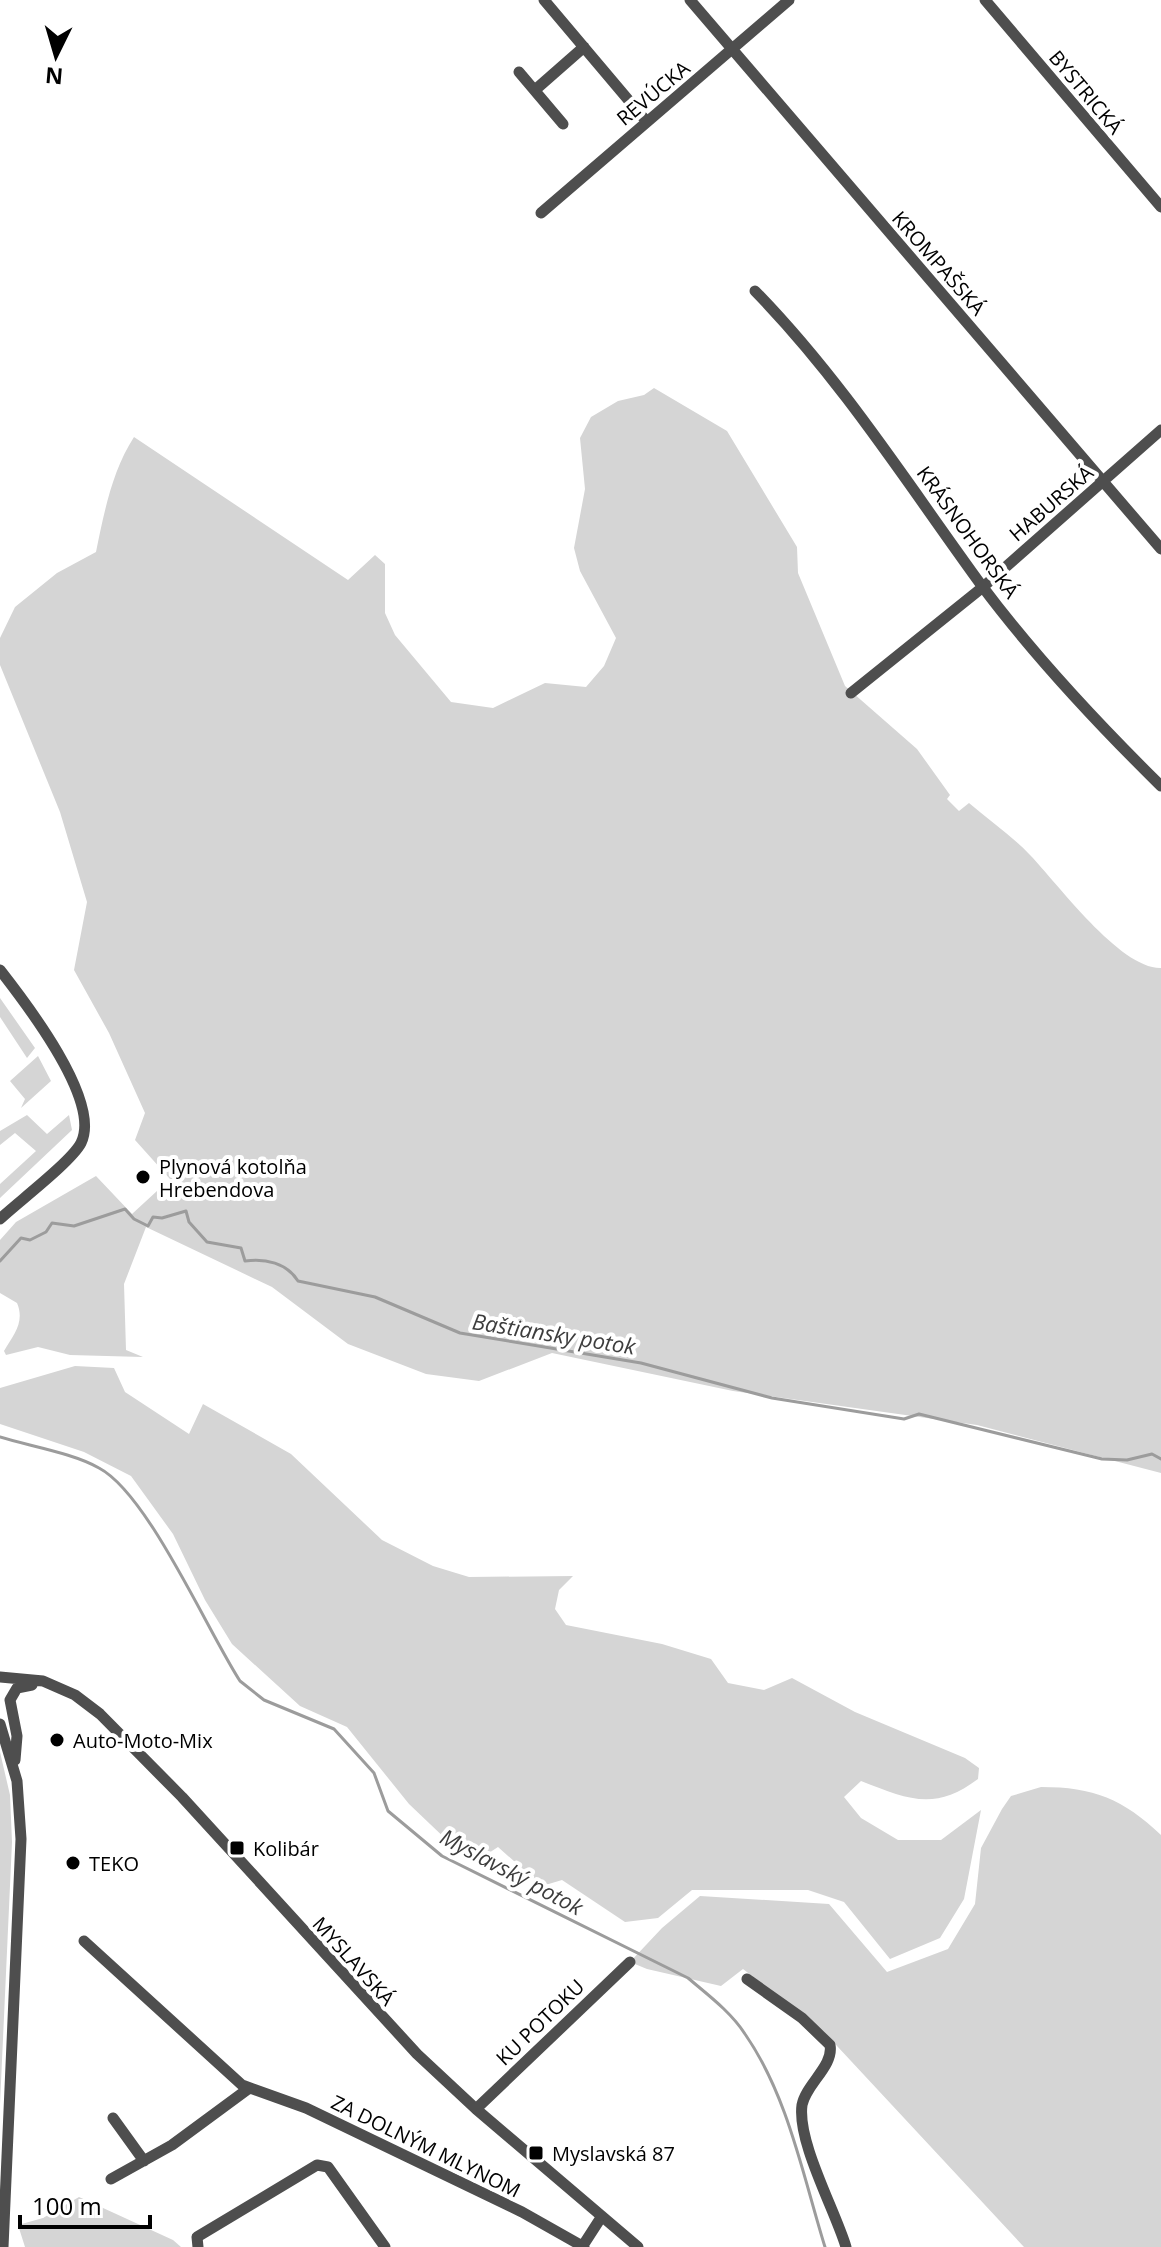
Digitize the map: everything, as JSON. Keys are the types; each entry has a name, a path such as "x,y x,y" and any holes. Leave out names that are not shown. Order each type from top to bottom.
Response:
{"street":[{"path":"544,0 647,122"},
{"name":"KROMPAŠSKÁ","path":"690,0 1161,549"},
{"name":"REVÚCKA","path":"541,213 789,0"},
{"name":"BYSTRICKÁ","path":"985,0 1161,207"},
{"path":"535,90 584,47"},
{"path":"519,72 563,124"},
{"name":"KRÁSNOHORSKÁ","path":"755,291 821,366 932,512 983,587 1082,708 1161,786"},
{"name":"HABURSKÁ","path":"851,693 983,587 1161,430"},
{"path":"0,970 34,1013 56,1053 80,1102 84,1130 77,1148 0,1219"},
{"name":"MYSLAVSKÁ","path":"0,1677 37,1680 56,1687 86,1703 121,1734 373,2009 476,2109 638,2247"},
{"path":"3,2247 21,1850 15,1771 17,1736 10,1702 19,1687"},
{"path":"0,1692 19,1687 56,1687"},
{"path":"0,1724 15,1771"},
{"name":"ZA DOLNÝM MLYNOM","path":"84,1941 205,2055 248,2089 282,2097 306,2108 522,2212 583,2247"},
{"name":"KU POTOKU","path":"476,2109 630,1962"},
{"path":"747,1979 802,2018 830,2045 831,2054 805,2098 802,2112 812,2156 846,2247"},
{"path":"111,2179 194,2130 248,2089"},
{"path":"113,2118 144,2161"},
{"path":"198,2247 197,2237 310,2168 322,2165 348,2192 385,2247"},
{"path":"583,2247 602,2216"}],"shaded area":[{"path":"654,388 727,431 797,547 798,573 845,686 917,749 950,795 947,799 959,811 969,803 1023,848 1109,940 1145,965 1161,968 1161,1473 977,1425 733,1391 552,1353 479,1381 426,1374 348,1344 272,1287 146,1227 124,1284 126,1350 143,1357 70,1355 38,1347 6,1355 4,1351 20,1316 17,1303 0,1293 0,1240 16,1222 96,1176 132,1214 170,1179 135,1140 145,1113 109,1033 74,970 87,902 60,812 0,665 0,638 15,607 57,573 96,552 114,478 134,437 348,580 375,555 385,564 385,613 395,635 451,702 493,708 545,683 586,687 604,666 616,638 580,571 574,548 585,489 580,438 591,417 618,401 644,395"},
{"path":"0,998 35,1048 27,1058 0,1017"},
{"path":"38,1056 51,1081 21,1108 25,1099 10,1081"},
{"path":"27,1115 47,1134 69,1115 72,1130 0,1198 0,1184 36,1151 15,1133 0,1145 0,1131"},
{"path":"75,1366 114,1368 125,1392 189,1434 203,1404 291,1454 382,1540 433,1566 469,1577 573,1576 559,1590 555,1609 566,1625 662,1644 711,1659 728,1683 764,1690 792,1678 855,1712 965,1758 979,1768 978,1779 948,1796 934,1799 907,1797 861,1781 844,1797 861,1818 898,1840 941,1840 981,1810 964,1899 940,1938 890,1959 844,1902 808,1890 692,1890 658,1918 625,1922 562,1880 542,1886 498,1847 472,1864 409,1804 347,1727 300,1706 232,1644 205,1600 173,1534 131,1476 84,1452 0,1424 0,1388"},
{"path":"0,1752 10,1795 12,1842 0,2104"},
{"path":"1041,1787 1077,1789 1107,1798 1134,1812 1161,1835 1161,2247 1024,2247 824,2032 743,1969 721,1986 647,1969 630,1962 662,1928 700,1896 829,1904 887,1972 948,1949 975,1904 981,1848 1002,1809 1011,1796"},
{"path":"79,2197 173,2240 181,2247 25,2247 18,2225 43,2218"}],"waterway":[{"name":"Baštiansky potok","path":"0,1261 21,1238 30,1240 46,1232 52,1223 74,1226 125,1209 134,1219 148,1226 153,1217 162,1218 186,1211 189,1222 207,1242 241,1248 245,1261 275,1263 288,1270 298,1281 375,1297 460,1333 641,1363 772,1398 904,1419 919,1414 1102,1459 1127,1460 1152,1454 1161,1459"},
{"name":"Myslavský potok","path":"0,1437 77,1458 99,1468 118,1483 137,1505 176,1565 240,1681 264,1700 334,1729 374,1773 388,1811 442,1856 688,1978 726,2011 745,2034 773,2083 793,2137 825,2247"}],"place":[{"name":"Plynová kotolňa Hrebendova","path":"143,1177"},
{"name":"Auto-Moto-Mix","path":"57,1740"},
{"name":"Kolibár","path":"237,1848"},
{"name":"TEKO","path":"73,1863"},
{"name":"Myslavská 87","path":"536,2153"}]}
